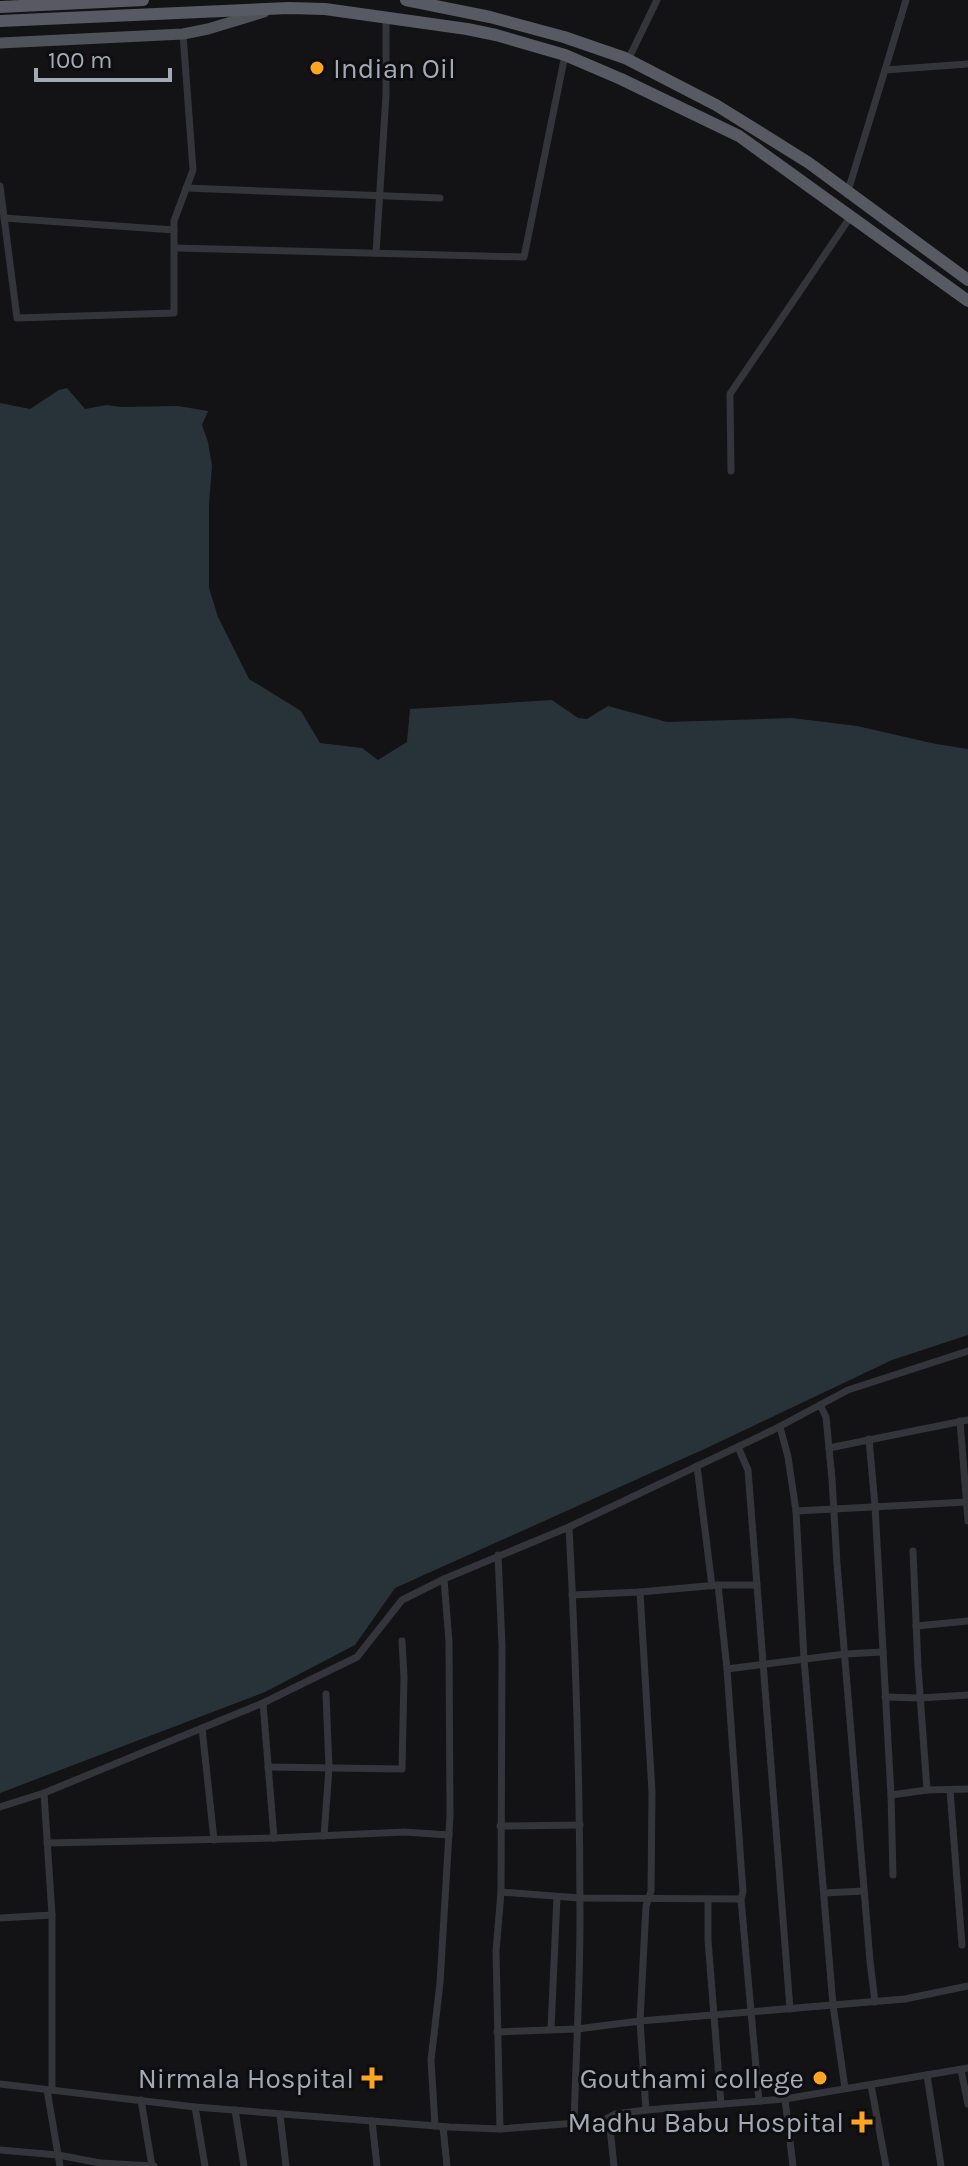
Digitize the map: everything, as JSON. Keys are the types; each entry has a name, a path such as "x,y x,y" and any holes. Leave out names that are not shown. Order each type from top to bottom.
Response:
{"highway":[{"path":"0,4 143,0"},
{"path":"406,0 490,17 564,37 628,60 716,105 809,163 968,280"},
{"path":"0,21 325,9 496,35 565,55 739,136 968,301"}],"main road":[{"path":"0,43 183,34 266,11 289,8"}],"street":[{"path":"628,60 657,0"},
{"path":"848,191 906,0"},
{"path":"376,253 386,95 386,18"},
{"path":"0,186 17,318 174,313 174,221 193,170 183,34"},
{"path":"174,248 524,257 565,55"},
{"path":"885,70 968,64"},
{"path":"186,188 440,198"},
{"path":"731,471 730,394 851,216"},
{"path":"4,218 174,230"},
{"path":"0,1807 44,1793 263,1703 357,1657 402,1600 444,1579 569,1527 780,1427 848,1390 968,1351"},
{"path":"820,1405 826,1417 829,1448 875,2002"},
{"path":"829,1448 964,1420 968,1521"},
{"path":"780,1427 796,1511 804,1659 833,2005 845,2088"},
{"path":"869,1439 891,1795 893,1875"},
{"path":"738,1447 748,1470 790,2009"},
{"path":"697,1466 727,1669 743,1892 741,1899 759,2101"},
{"path":"796,1511 967,1502"},
{"path":"569,1527 580,1825 574,2125"},
{"path":"913,1551 927,1790"},
{"path":"498,1555 502,1645 501,1892 496,1951 500,2129"},
{"path":"444,1579 449,1642 449,1835 440,1983 431,2060 447,2166"},
{"path":"572,1595 757,1585"},
{"path":"640,1592 652,1792 651,1891 646,1906 640,2021 646,2110"},
{"path":"916,1626 968,1621"},
{"path":"268,1767 402,1769 402,1641"},
{"path":"727,1669 883,1652"},
{"path":"324,1836 329,1768 326,1694"},
{"path":"885,1697 968,1695"},
{"path":"263,1703 274,1838"},
{"path":"202,1728 214,1840"},
{"path":"891,1795 968,1789"},
{"path":"950,1790 962,1945"},
{"path":"44,1793 52,1915 50,2090 60,2166"},
{"path":"500,1826 580,1825"},
{"path":"47,1843 404,1832 449,1835"},
{"path":"824,1893 864,1891"},
{"path":"501,1892 580,1898 741,1899"},
{"path":"551,2029 557,1897"},
{"path":"708,1900 708,1940 721,2104"},
{"path":"0,1918 52,1915"},
{"path":"497,2032 577,2029 875,2002 968,1986"},
{"path":"0,2084 280,2115 500,2129 574,2125 609,2119 615,2114 646,2110 785,2099 965,2069 968,2104"},
{"path":"927,2075 941,2166"},
{"path":"871,2085 886,2166"},
{"path":"785,2099 793,2166"},
{"path":"0,2150 58,2155 100,2164 152,2166 141,2100"},
{"path":"195,2107 205,2166"},
{"path":"235,2110 244,2166"},
{"path":"280,2115 286,2166"},
{"path":"609,2119 614,2166"},
{"path":"372,2121 377,2166"}],"shaded area":[{"path":"67,388 85,409 107,405 178,406 208,411 202,425 212,466 209,588 218,617 249,679 301,711 320,743 362,748 378,760 407,742 410,709 552,700 578,718 587,719 608,706 667,722 792,718 857,726 968,749 968,1335 892,1360 711,1446 395,1588 355,1645 265,1692 0,1793 0,403 30,409"}],"place":[{"name":"Indian Oil","path":"317,68"},
{"name":"Nirmala Hospital","path":"372,2078"},
{"name":"Gouthami college","path":"820,2078"},
{"name":"Madhu Babu Hospital","path":"862,2122"}]}
